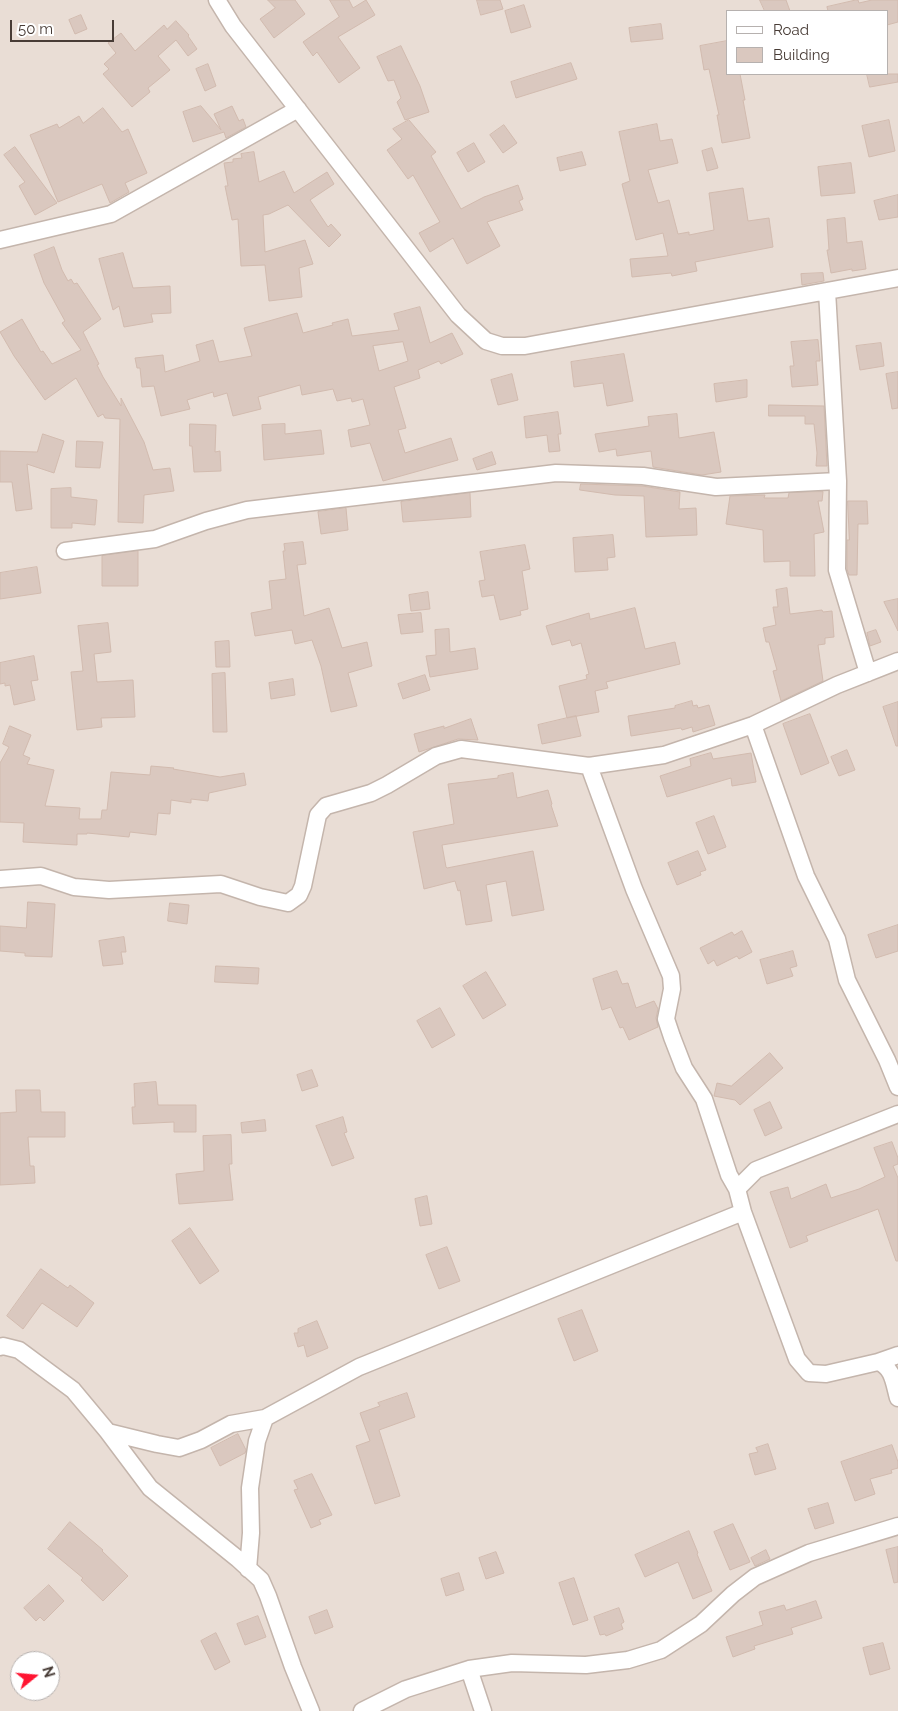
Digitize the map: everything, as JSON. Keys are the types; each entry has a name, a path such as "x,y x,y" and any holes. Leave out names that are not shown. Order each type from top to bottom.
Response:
{"street":[{"path":"217,0 233,26 458,315 486,341 502,346 525,346 898,278"},
{"path":"0,240 111,214 298,109"},
{"path":"827,291 838,480 837,570 868,673"},
{"path":"65,551 155,539 206,521 247,510 556,473 643,476 716,487 838,480"},
{"path":"0,879 41,876 74,887 109,890 220,884 260,897 288,903 299,895 303,886 318,815 321,810 338,802 371,793 436,756 461,749 589,766 664,755 753,725 837,685 898,661"},
{"path":"753,725 806,876 837,939 847,980 898,1087"},
{"path":"589,766 634,889 671,976 672,989 666,1019 684,1068 704,1099 729,1175 737,1188 743,1212 796,1360 809,1373 826,1374 878,1362 898,1355"},
{"path":"737,1188 756,1170 898,1114"},
{"path":"108,1432 179,1448 201,1440 231,1424 265,1418 359,1367 743,1212"},
{"path":"0,1347 19,1350 73,1390 108,1432 150,1488 261,1580 311,1711"},
{"path":"878,1362 885,1364 891,1372 898,1398"},
{"path":"248,1569 251,1533 250,1488 257,1441 265,1418"},
{"path":"362,1711 406,1689 469,1669 512,1663 586,1665 628,1660 661,1650 702,1624 754,1577 809,1553 898,1526"},
{"path":"469,1669 482,1711"}],"shaded area":[{"path":"0,0 898,0 898,1711 0,1711"}],"building":[{"path":"268,0 295,0 305,14 274,38 260,19 275,8"},
{"path":"330,0 349,0 353,8 366,0 375,15 338,37 360,68 339,83 317,52 313,56 303,42 339,17"},
{"path":"477,0 500,0 503,9 481,15"},
{"path":"760,0 786,0 790,10 765,10"},
{"path":"856,0 859,3 872,0 898,0 898,22 888,25 888,10 828,10 827,7"},
{"path":"524,5 531,27 511,33 505,11"},
{"path":"81,15 87,29 75,34 69,20"},
{"path":"176,21 189,35 197,49 188,56 176,40 158,56 170,70 148,88 150,92 132,107 103,74 109,69 104,64 116,53 108,43 121,33 135,51 164,25 167,29"},
{"path":"661,24 663,39 631,42 629,28"},
{"path":"726,41 726,75 740,75 750,138 722,143 717,115 719,115 709,69 704,70 700,46"},
{"path":"401,46 420,86 429,112 405,120 397,102 401,98 394,80 388,81 377,57"},
{"path":"571,63 577,79 516,98 511,82"},
{"path":"208,64 216,86 205,91 196,69"},
{"path":"898,74 898,82 870,87 867,75"},
{"path":"201,106 221,130 214,114 232,106 239,121 243,119 246,127 226,138 224,132 193,142 183,112"},
{"path":"103,108 122,132 128,129 147,173 125,183 129,192 110,203 102,184 58,202 30,135 57,124 59,128 79,116 83,123"},
{"path":"409,120 436,152 431,156 461,209 484,197 518,185 523,199 519,201 523,210 487,222 500,246 467,264 453,238 430,252 419,233 440,222 413,175 408,179 387,150 402,139 393,129"},
{"path":"889,120 895,151 869,157 862,126"},
{"path":"657,124 660,141 672,139 678,163 648,170 658,203 669,200 678,234 689,232 689,235 714,230 709,193 743,188 748,221 769,218 773,247 695,262 697,271 672,276 671,273 632,277 630,259 668,256 663,233 636,240 622,184 630,181 619,132"},
{"path":"504,125 517,143 503,153 490,135"},
{"path":"474,143 485,162 468,172 457,153"},
{"path":"15,147 57,203 35,215 19,186 25,182 4,155"},
{"path":"712,148 718,168 707,171 702,151"},
{"path":"254,152 259,182 284,171 294,193 327,172 334,184 310,200 328,227 331,224 341,235 329,247 288,205 263,215 265,252 305,240 313,264 299,268 302,297 269,301 265,265 241,266 238,219 232,220 225,186 228,186 224,163 242,158 241,154"},
{"path":"582,152 586,165 560,171 557,158"},
{"path":"851,163 855,193 821,196 818,167"},
{"path":"898,195 898,217 879,220 874,201"},
{"path":"845,218 847,243 862,241 866,269 852,271 852,269 831,273 827,250 829,250 827,220"},
{"path":"54,247 68,281 71,279 74,284 77,283 101,319 83,332 99,364 97,365 103,377 121,406 121,398 144,442 153,470 170,468 174,491 144,495 143,523 118,522 120,419 105,418 103,414 98,417 76,378 45,400 14,356 0,332 22,319 41,352 43,351 52,364 81,350 62,323 65,321 44,283 34,255"},
{"path":"123,253 133,288 170,286 171,313 151,314 153,322 124,327 119,306 113,310 99,259"},
{"path":"823,273 824,281 802,285 801,274"},
{"path":"420,307 430,343 452,333 463,354 441,364 439,361 418,370 420,378 394,387 406,428 398,430 405,453 451,438 458,460 383,481 370,443 351,447 348,430 370,425 363,399 352,402 351,398 337,401 333,389 302,395 300,385 258,397 261,409 233,416 227,393 214,397 213,392 187,400 190,409 161,416 154,386 142,387 140,368 137,368 135,358 163,355 165,372 200,361 196,345 213,340 219,362 252,356 244,328 297,313 303,333 348,319 352,336 399,330 394,314","holes":["403,342 408,361 379,371 373,346"]},
{"path":"818,340 820,361 816,361 818,385 792,387 790,366 794,366 791,342"},
{"path":"881,343 884,366 860,370 856,346"},
{"path":"624,354 633,401 607,406 603,383 574,387 571,362"},
{"path":"898,372 898,408 892,409 886,374"},
{"path":"512,374 518,400 498,405 491,380"},
{"path":"747,380 747,397 716,402 714,384"},
{"path":"769,405 824,406 827,466 816,466 817,453 814,424 805,424 805,416 769,416"},
{"path":"558,412 561,434 558,434 560,451 549,452 547,435 526,438 524,417"},
{"path":"677,414 679,438 714,432 721,472 702,475 653,467 651,451 617,456 616,449 599,452 595,434 649,426 648,417"},
{"path":"190,424 216,425 215,452 220,451 221,471 194,472 192,446 190,446"},
{"path":"285,424 285,434 321,430 324,454 264,460 262,425"},
{"path":"43,434 64,441 54,473 27,464 32,509 16,511 12,482 0,482 0,451 37,452"},
{"path":"77,441 103,442 100,468 76,467"},
{"path":"492,452 496,464 477,470 473,459"},
{"path":"581,484 642,486 680,492 679,509 696,508 697,535 646,537 644,496 615,495 580,490"},
{"path":"71,488 71,497 97,500 95,525 72,523 72,528 51,528 51,489"},
{"path":"823,492 822,501 818,501 824,532 814,534 815,576 790,576 790,561 764,562 763,530 726,524 730,496 765,495 764,498 788,498 789,493"},
{"path":"470,493 471,517 403,522 401,502"},
{"path":"848,501 867,501 868,524 858,524 857,575 849,575 847,569 847,540 849,540"},
{"path":"346,508 348,530 321,534 318,512"},
{"path":"613,535 615,557 607,558 608,570 575,572 573,538"},
{"path":"303,542 306,564 297,565 304,616 329,608 342,648 367,642 372,666 348,673 357,706 331,712 321,666 312,640 295,644 292,630 255,636 251,613 272,609 269,581 286,579 284,544"},
{"path":"525,545 530,569 522,571 528,609 520,611 521,615 500,620 494,595 482,597 479,581 485,580 480,552"},
{"path":"138,551 138,586 102,586 102,556"},
{"path":"37,567 41,593 0,599 0,573"},
{"path":"787,588 790,614 822,610 823,612 832,611 834,637 825,638 825,644 818,645 823,681 781,701 773,671 777,670 769,642 766,642 763,628 776,625 773,607 778,607 776,590"},
{"path":"428,592 430,609 411,611 409,595"},
{"path":"898,599 898,631 884,602"},
{"path":"635,608 645,649 675,642 680,664 606,682 608,688 595,691 599,712 567,718 559,686 587,679 586,675 589,674 581,643 572,646 570,640 552,645 546,626 589,613 590,619"},
{"path":"421,613 423,632 401,634 398,615"},
{"path":"108,623 111,652 94,654 97,682 133,680 135,717 101,718 102,727 77,730 71,672 83,671 78,626"},
{"path":"449,629 450,652 475,648 478,669 430,677 426,656 436,655 435,630"},
{"path":"876,630 881,642 870,646 867,633"},
{"path":"229,641 230,667 216,667 215,642"},
{"path":"34,656 38,680 31,681 35,700 14,705 10,685 0,684 0,663"},
{"path":"225,673 227,732 213,732 212,674"},
{"path":"425,675 430,690 403,699 398,684"},
{"path":"293,679 295,695 271,699 269,683"},
{"path":"692,701 693,706 697,705 698,708 709,705 715,725 693,732 692,727 682,730 681,728 631,736 628,716 675,708 675,706"},
{"path":"898,702 898,746 896,746 883,707"},
{"path":"810,714 829,763 801,775 783,724"},
{"path":"576,716 581,736 542,744 538,725"},
{"path":"471,719 478,740 458,739 419,752 414,734 444,726 444,728"},
{"path":"10,726 31,735 23,755 30,758 27,764 54,770 45,806 80,808 79,819 101,819 102,810 107,810 111,772 150,775 151,766 174,768 220,777 244,773 246,785 209,793 208,801 191,799 191,803 171,800 170,814 158,813 156,835 130,832 129,837 87,833 77,834 77,845 23,842 24,823 0,822 0,763 9,747 3,744"},
{"path":"847,750 855,770 839,776 831,757"},
{"path":"711,753 713,759 751,753 756,782 732,786 731,778 667,797 660,776 691,766 690,759"},
{"path":"513,773 517,798 548,790 558,826 442,845 446,867 533,851 544,910 512,916 506,881 486,885 492,921 466,925 460,890 458,891 455,881 424,889 413,832 454,824 448,784 498,778 498,776"},
{"path":"714,816 726,847 708,854 696,823"},
{"path":"698,851 706,870 700,872 701,875 677,885 668,863"},
{"path":"28,902 55,904 52,957 25,956 25,953 0,951 0,926 26,928"},
{"path":"170,903 189,905 187,924 168,921"},
{"path":"898,925 898,951 876,958 868,935"},
{"path":"742,931 752,952 739,959 737,956 717,966 714,960 708,964 700,948 732,932 734,935"},
{"path":"124,937 126,952 121,952 123,964 103,966 99,941"},
{"path":"793,951 797,966 790,968 793,976 767,984 760,960"},
{"path":"216,966 259,968 258,984 215,982"},
{"path":"617,971 622,984 628,983 636,1008 654,1001 658,1009 656,1018 658,1027 629,1040 623,1027 620,1028 611,1007 602,1010 593,979"},
{"path":"486,972 506,1005 483,1019 463,986"},
{"path":"440,1008 455,1035 432,1048 417,1021"},
{"path":"770,1053 783,1068 740,1105 735,1100 714,1096 717,1083 731,1086"},
{"path":"312,1070 318,1086 302,1091 297,1075"},
{"path":"156,1082 158,1105 196,1105 196,1132 174,1132 174,1122 133,1124 132,1107 135,1107 134,1084"},
{"path":"16,1090 40,1090 41,1112 65,1112 65,1137 28,1137 30,1166 34,1166 35,1183 0,1185 0,1113 16,1112"},
{"path":"770,1102 782,1128 765,1136 754,1110"},
{"path":"343,1117 347,1132 344,1133 354,1158 332,1166 316,1126"},
{"path":"265,1120 266,1131 242,1133 241,1123"},
{"path":"231,1135 232,1164 229,1164 233,1200 179,1204 176,1174 204,1171 203,1136"},
{"path":"892,1142 898,1158 898,1164 893,1166 898,1178 898,1261 896,1261 878,1209 806,1236 808,1241 790,1248 770,1192 788,1187 791,1199 826,1184 831,1198 859,1189 885,1177 874,1148"},
{"path":"427,1196 432,1224 420,1226 415,1199"},
{"path":"190,1228 219,1271 200,1284 172,1241"},
{"path":"447,1247 460,1281 439,1289 426,1255"},
{"path":"41,1269 68,1288 70,1285 94,1303 77,1327 42,1303 23,1329 7,1316"},
{"path":"582,1310 598,1351 574,1361 558,1319"},
{"path":"317,1321 328,1348 307,1357 304,1345 298,1347 294,1333 298,1333 298,1329"},
{"path":"407,1393 415,1417 379,1430 400,1496 375,1504 356,1446 370,1441 360,1413 380,1406 378,1403"},
{"path":"238,1434 246,1450 245,1453 220,1466 211,1448"},
{"path":"768,1444 776,1469 755,1475 749,1454 758,1452 756,1448"},
{"path":"892,1445 898,1462 898,1468 891,1470 892,1473 870,1479 875,1494 855,1501 841,1462"},
{"path":"312,1474 332,1515 319,1520 321,1524 311,1528 294,1490 298,1489 294,1481"},
{"path":"828,1503 834,1523 815,1529 808,1509"},
{"path":"70,1522 103,1550 128,1576 103,1601 81,1580 83,1578 48,1549"},
{"path":"733,1524 750,1562 730,1570 714,1532"},
{"path":"689,1531 712,1591 693,1599 678,1562 645,1577 635,1555"},
{"path":"898,1547 898,1582 894,1583 886,1550"},
{"path":"766,1550 770,1559 755,1566 751,1558"},
{"path":"496,1552 504,1573 486,1579 479,1558"},
{"path":"459,1573 464,1590 446,1596 441,1579"},
{"path":"574,1578 588,1620 573,1625 559,1583"},
{"path":"49,1585 64,1601 44,1621 40,1617 36,1621 24,1608"},
{"path":"816,1601 822,1618 791,1628 793,1634 754,1646 755,1649 733,1657 726,1637 763,1625 759,1612 784,1605 786,1610"},
{"path":"619,1608 624,1622 621,1624 623,1629 606,1636 605,1634 600,1635 594,1617"},
{"path":"327,1610 333,1627 315,1634 309,1617"},
{"path":"258,1616 266,1637 245,1645 237,1624"},
{"path":"216,1633 230,1662 215,1670 201,1641"},
{"path":"883,1643 890,1669 870,1675 863,1648"}]}
